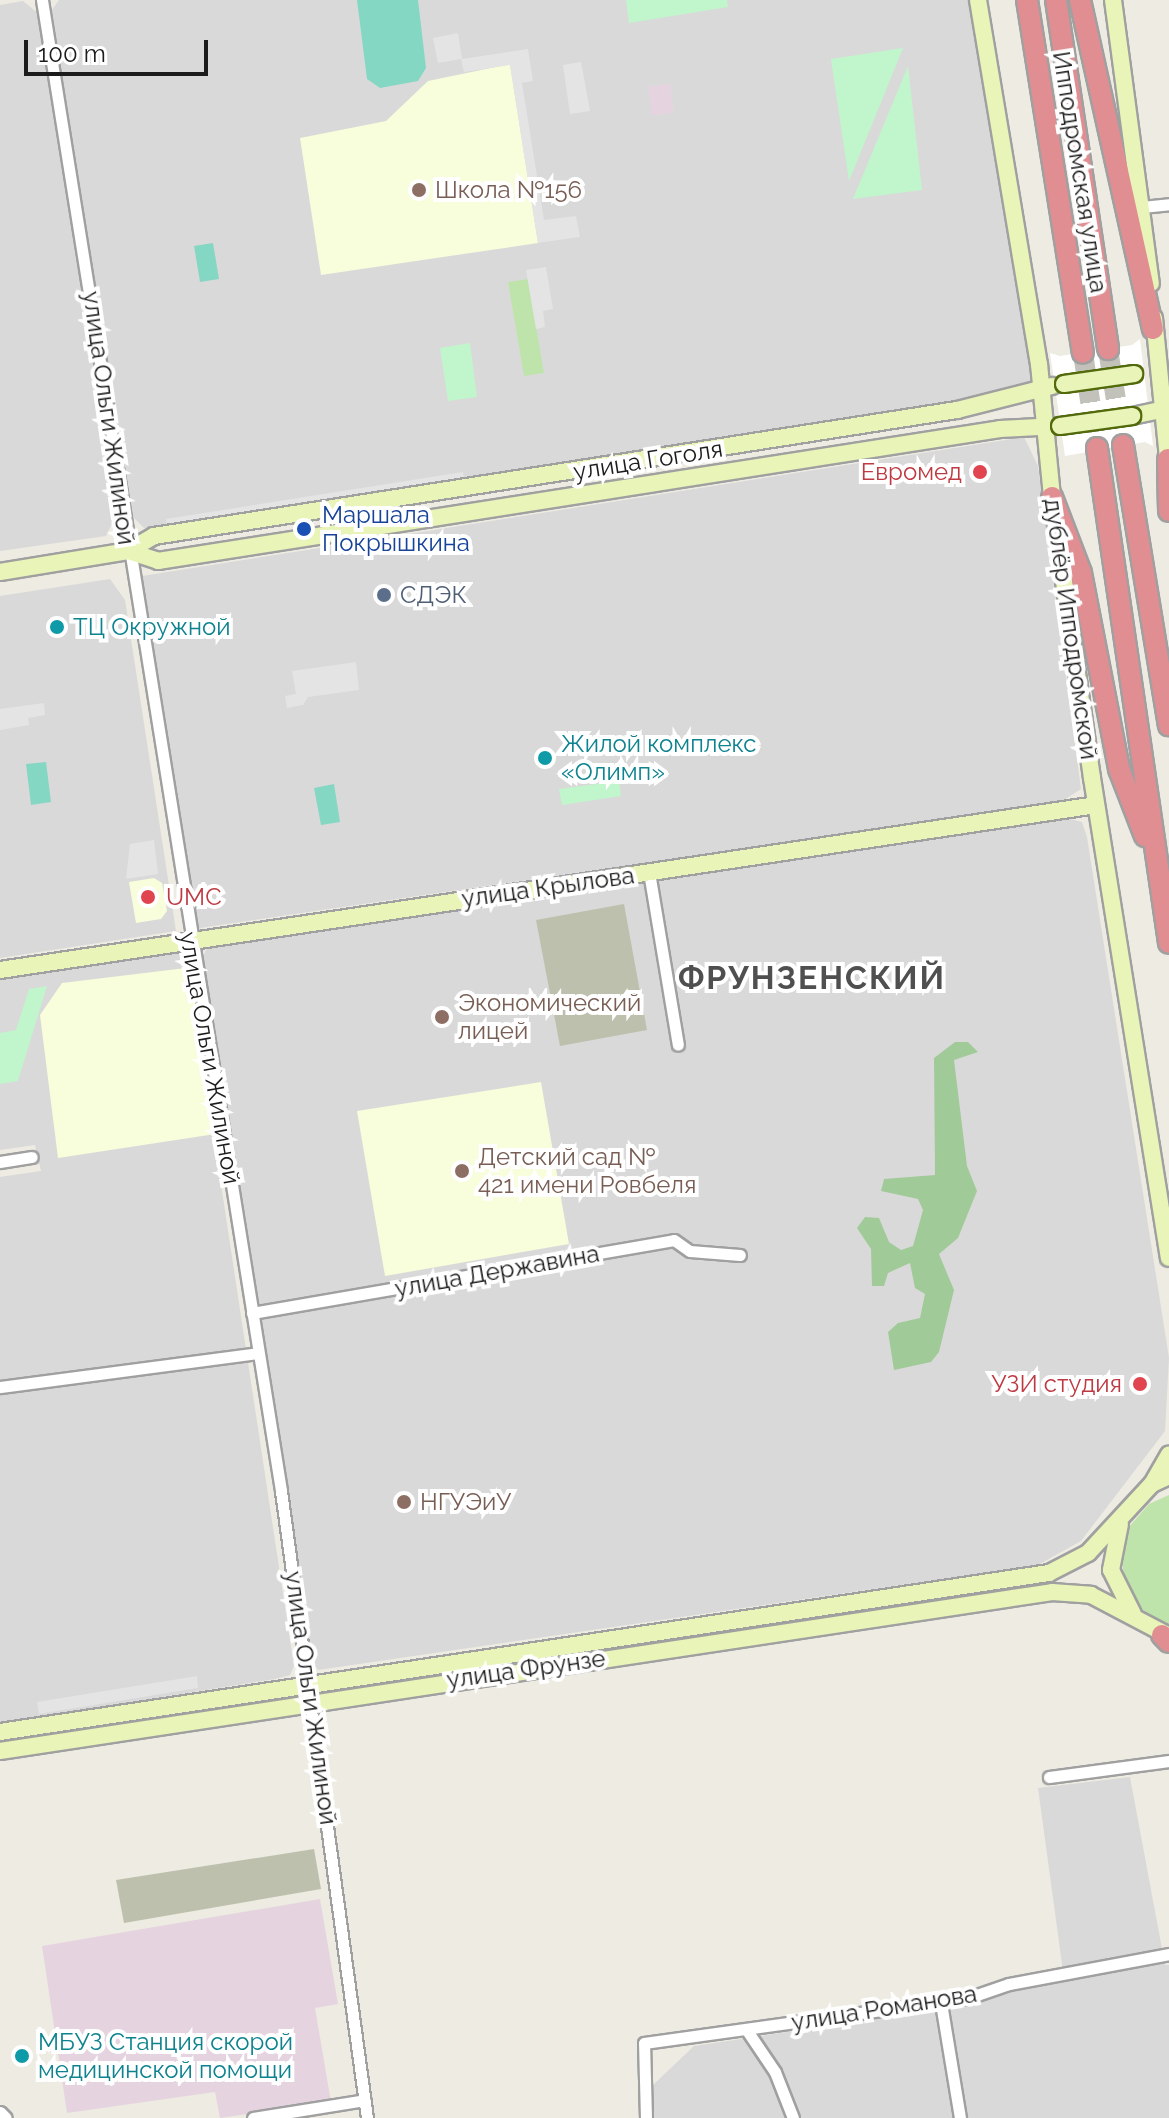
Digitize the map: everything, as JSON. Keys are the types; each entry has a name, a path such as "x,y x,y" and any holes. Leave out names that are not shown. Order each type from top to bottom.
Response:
{"highway":[{"name":"Ипподромская улица","path":"1027,0 1083,353"},
{"name":"Ипподромская улица","path":"1056,0 1108,349"},
{"path":"1080,0 1154,338"},
{"path":"1123,445 1169,725"},
{"path":"1097,448 1169,943"},
{"path":"1168,463 1169,511"},
{"path":"1052,497 1081,573 1119,769 1158,868"}],"main road":[{"name":"дублёр Ипподромской","path":"978,0 1042,389 1054,427 1052,497 1096,805 1169,1258"},
{"path":"1113,0 1142,207 1154,338 1164,373 1168,463"},
{"name":"улица Гоголя","path":"0,572 128,551 154,536 942,413 1064,384 1164,373"},
{"name":"улица Гоголя","path":"128,551 158,561 184,558 1000,429 1054,427 1165,409"},
{"name":"улица Крылова","path":"0,970 1096,805"},
{"path":"1152,1484 1169,1454"},
{"path":"1152,1484 1169,1476"},
{"name":"улица Фрунзе","path":"0,1732 310,1682 1049,1573 1088,1553 1121,1522 1152,1484"},
{"path":"1121,1522 1111,1570 1120,1596 1137,1620"},
{"name":"улица Фрунзе","path":"0,1751 312,1701 1052,1592 1091,1595 1167,1638"}],"street":[{"name":"улица Ольги Жилиной","path":"42,0 310,1682 367,2118"},
{"path":"1142,207 1169,204"},
{"path":"649,872 678,1045"},
{"path":"0,1162 32,1157"},
{"name":"улица Державина","path":"252,1313 674,1240 690,1251 740,1255"},
{"path":"0,1387 258,1353"},
{"path":"1049,1777 1169,1761"},
{"name":"улица Романова","path":"646,2118 644,2043 941,2003 1009,1984 1169,1954"},
{"path":"941,2003 960,2118"},
{"path":"746,2029 775,2072 793,2118"},
{"path":"253,2118 365,2100"},
{"path":"0,2112 6,2118"}],"shaded area":[{"path":"59,0 973,0 1033,363 1030,381 980,397 144,528 129,513 52,10"},
{"path":"357,0 418,0 426,68 418,81 380,88 367,79"},
{"path":"626,0 727,0 728,7 629,23"},
{"path":"23,1 39,14 116,515 106,536 0,551 0,5"},
{"path":"458,33 462,59 528,49 533,81 522,83 544,220 576,216 580,237 538,243 510,65 464,72 461,59 438,63 433,38"},
{"path":"903,48 849,181 831,59"},
{"path":"581,62 590,111 570,114 563,65"},
{"name":"Школа №156","path":"510,64 538,243 321,275 300,138 386,121 428,81"},
{"path":"908,66 922,190 853,199"},
{"path":"670,84 674,113 652,115 648,87"},
{"path":"213,243 219,279 200,282 194,246"},
{"path":"546,267 553,309 543,311 545,327 536,329 526,270"},
{"path":"470,343 477,397 448,401 440,348"},
{"path":"1024,437 1038,466 1081,789 1061,802 193,929 142,576"},
{"path":"463,472 466,489 168,534 166,519"},
{"path":"110,579 125,600 176,931 0,958 0,596"},
{"path":"356,662 359,690 308,697 303,705 287,708 285,696 296,694 292,671"},
{"path":"44,703 45,715 28,718 29,725 0,730 0,709"},
{"path":"46,762 51,802 31,805 26,764"},
{"path":"619,781 621,796 562,805 559,789"},
{"path":"334,784 340,822 321,825 314,788"},
{"path":"1066,818 1082,822 1087,837 1169,1358 1165,1431 1081,1541 1038,1565 318,1670 309,1658 200,962 207,948"},
{"path":"154,840 158,874 126,879 130,844"},
{"name":"UMC","path":"154,878 162,883 167,911 161,919 136,923 129,882"},
{"path":"624,904 647,1030 560,1046 536,920"},
{"path":"178,952 187,960 294,1666 290,1675 275,1679 0,1723 0,1177 41,1171 35,1145 0,1150 0,978"},
{"path":"194,967 222,1133 58,1158 40,1015 62,983"},
{"path":"47,986 18,1081 0,1084 0,1033 16,1030 29,989"},
{"name":"Детский сад № 421 имени Ровбеля","path":"541,1082 569,1244 385,1276 357,1111"},
{"path":"197,1676 198,1688 39,1714 37,1702"},
{"path":"1130,1777 1165,1965 1169,1965 1169,2118 650,2118 652,2086 694,2046 958,2006 1064,1979 1038,1788"},
{"path":"314,1849 321,1889 124,1923 116,1880"},
{"path":"320,1899 338,2004 315,2008 331,2102 220,2118 215,2092 67,2113 42,1946"}],"green space":[{"path":"528,279 544,373 524,376 508,282"},
{"path":"955,1042 968,1042 978,1052 954,1060 967,1166 977,1191 958,1238 939,1254 954,1290 939,1352 931,1362 894,1370 888,1332 898,1323 920,1318 925,1294 915,1288 910,1263 888,1273 884,1286 872,1286 871,1249 857,1228 865,1217 879,1218 889,1242 901,1250 913,1246 923,1210 918,1199 881,1191 884,1179 935,1175 934,1058"},
{"path":"1169,1495 1169,1624 1144,1612 1126,1584 1120,1554 1128,1528 1149,1504"}],"pier":[{"path":"1140,339 1153,446 1145,442 1065,456 1050,353 1060,356 1132,345"}],"tunnel":[{"path":"1108,349 1123,445"},
{"path":"1083,353 1097,448"}],"place":[{"name":"Школа №156","path":"419,190"},
{"name":"Евромед","path":"980,472"},
{"name":"Маршала Покрышкина","path":"304,529"},
{"name":"СДЭК","path":"384,595"},
{"name":"ТЦ Окружной","path":"57,627"},
{"name":"Жилой комплекс «Олимп»","path":"545,758"},
{"name":"UMC","path":"148,897"},
{"name":"Экономический лицей","path":"442,1017"},
{"name":"Детский сад № 421 имени Ровбеля","path":"462,1171"},
{"name":"УЗИ студия","path":"1140,1384"},
{"name":"НГУЭиУ","path":"404,1502"},
{"name":"МБУЗ Станция скорой медицинской помощи","path":"22,2056"}],"district":[{"name":"ФРУНЗЕНСКИЙ","path":"812,978"}]}
